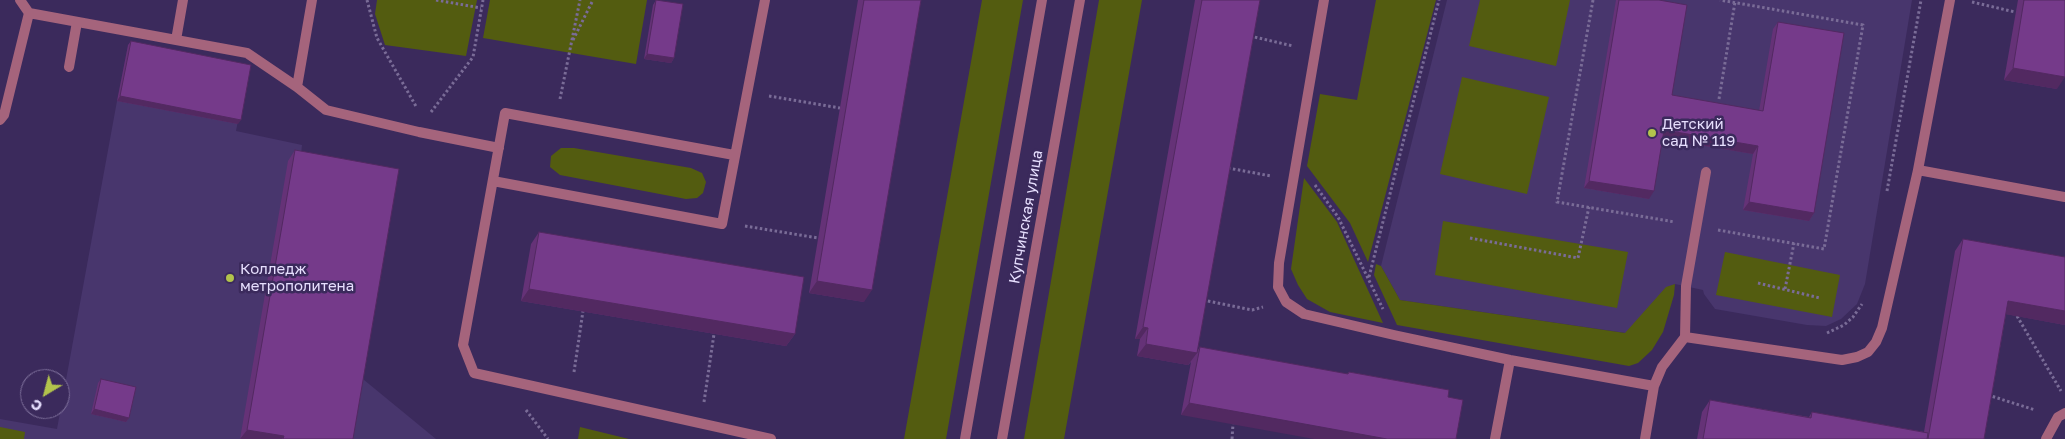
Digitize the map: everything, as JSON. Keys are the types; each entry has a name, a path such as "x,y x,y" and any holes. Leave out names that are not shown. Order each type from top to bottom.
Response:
{"street":[{"path":"20,0 29,13 246,53 326,110 419,132 499,148"},
{"path":"176,40 183,0"},
{"path":"296,87 312,0"},
{"path":"493,181 722,224 765,0"},
{"name":"Купчинская улица","path":"965,439 1042,0"},
{"name":"Купчинская улица","path":"1002,439 1080,0"},
{"path":"1324,0 1279,263 1278,287 1286,302 1304,314 1510,360 1654,386"},
{"path":"1685,337 1842,360 1857,357 1868,352 1876,342 1882,328 1918,170 1950,0"},
{"path":"0,120 4,116 29,13"},
{"path":"69,67 77,22"},
{"path":"734,155 505,113 463,345 474,373 771,439"},
{"path":"1918,170 2065,197"},
{"path":"1645,439 1654,386 1662,368 1685,337 1686,286 1706,172"},
{"path":"1494,439 1510,360"},
{"path":"2046,439 2062,415"}],"path":[{"path":"367,0 377,38 423,118"},
{"path":"436,0 481,8"},
{"path":"419,132 423,118 430,113 473,57 483,0"},
{"path":"555,122 580,0"},
{"path":"571,44 593,0"},
{"path":"1369,277 1439,0"},
{"path":"1592,0 1557,202 1824,249 1863,25 1720,0"},
{"path":"1886,193 1921,0"},
{"path":"1965,0 2015,12"},
{"path":"1719,99 1735,2"},
{"path":"1248,36 1299,48"},
{"path":"746,92 840,108"},
{"path":"1224,168 1276,177"},
{"path":"1311,178 1338,217 1369,277 1386,316"},
{"path":"1470,238 1578,258 1589,208"},
{"path":"722,222 818,238"},
{"path":"1785,289 1794,243"},
{"path":"1758,283 1820,298"},
{"path":"1822,334 1833,332 1844,325 1860,308 1866,297"},
{"path":"1200,300 1252,310"},
{"path":"570,394 583,311"},
{"path":"2017,316 2065,398"},
{"path":"702,423 714,334"},
{"path":"1985,394 2062,415"},
{"path":"1232,439 1233,424"}],"shaded area":[{"name":"Детский сад № 119","path":"1447,0 1912,0 1865,284 1857,304 1841,319 1826,326 1807,325 1715,309 1703,290 1675,284 1666,288 1626,333 1400,300 1381,266"},
{"name":"Колледж метрополитена","path":"248,69 236,131 302,145 300,163 358,375 436,439 0,439 0,419 57,429 59,419 70,419 70,369 68,369 117,101"}],"green space":[{"path":"377,0 477,0 466,56 385,45 375,14"},
{"path":"490,0 647,0 636,64 483,38"},
{"path":"982,0 1023,0 946,439 904,439"},
{"path":"1099,0 1142,0 1064,439 1024,439"},
{"path":"1376,0 1436,0 1368,262 1350,223 1307,166 1320,94 1357,100"},
{"path":"1480,0 1570,0 1556,66 1469,46"},
{"path":"1462,77 1549,97 1527,194 1440,174"},
{"path":"561,148 574,148 691,168 702,173 706,182 703,193 697,198 686,199 560,175 550,167 551,156"},
{"path":"1304,178 1337,222 1383,323 1330,312 1307,299 1298,285 1291,269"},
{"path":"1443,221 1628,252 1617,308 1435,275"},
{"path":"1725,252 1840,275 1832,317 1716,295"},
{"path":"1376,264 1381,266 1400,300 1625,333 1666,287 1675,284 1674,295 1663,332 1652,350 1638,363 1629,366 1397,325 1374,275"},
{"path":"0,427 25,432 24,439 0,439"},
{"path":"580,427 629,439 578,439"}],"building":[{"path":"656,0 683,4 674,58 647,54"},
{"path":"864,0 921,0 872,290 817,281"},
{"path":"1202,0 1260,0 1197,353 1146,344 1148,328 1143,327"},
{"path":"1619,0 1659,0 1687,5 1672,95 1763,111 1778,22 1844,33 1814,213 1749,202 1758,146 1664,130 1654,191 1589,181"},
{"path":"2024,0 2065,0 2065,77 2013,68"},
{"path":"131,41 251,65 241,120 120,96"},
{"path":"295,150 399,169 353,439 283,439 284,436 247,430"},
{"path":"539,232 804,277 795,334 529,289"},
{"path":"1963,239 2065,257 2065,311 2008,301 1984,439 1928,439"},
{"path":"1200,347 1449,390 1448,397 1463,400 1456,439 1387,439 1189,403"},
{"path":"101,379 136,387 129,418 94,409"},
{"path":"1710,400 1811,418 1812,412 1928,433 1927,439 1703,439"}],"place":[{"name":"Детский сад № 119","path":"1652,133"},
{"name":"Колледж метрополитена","path":"230,278"}]}
